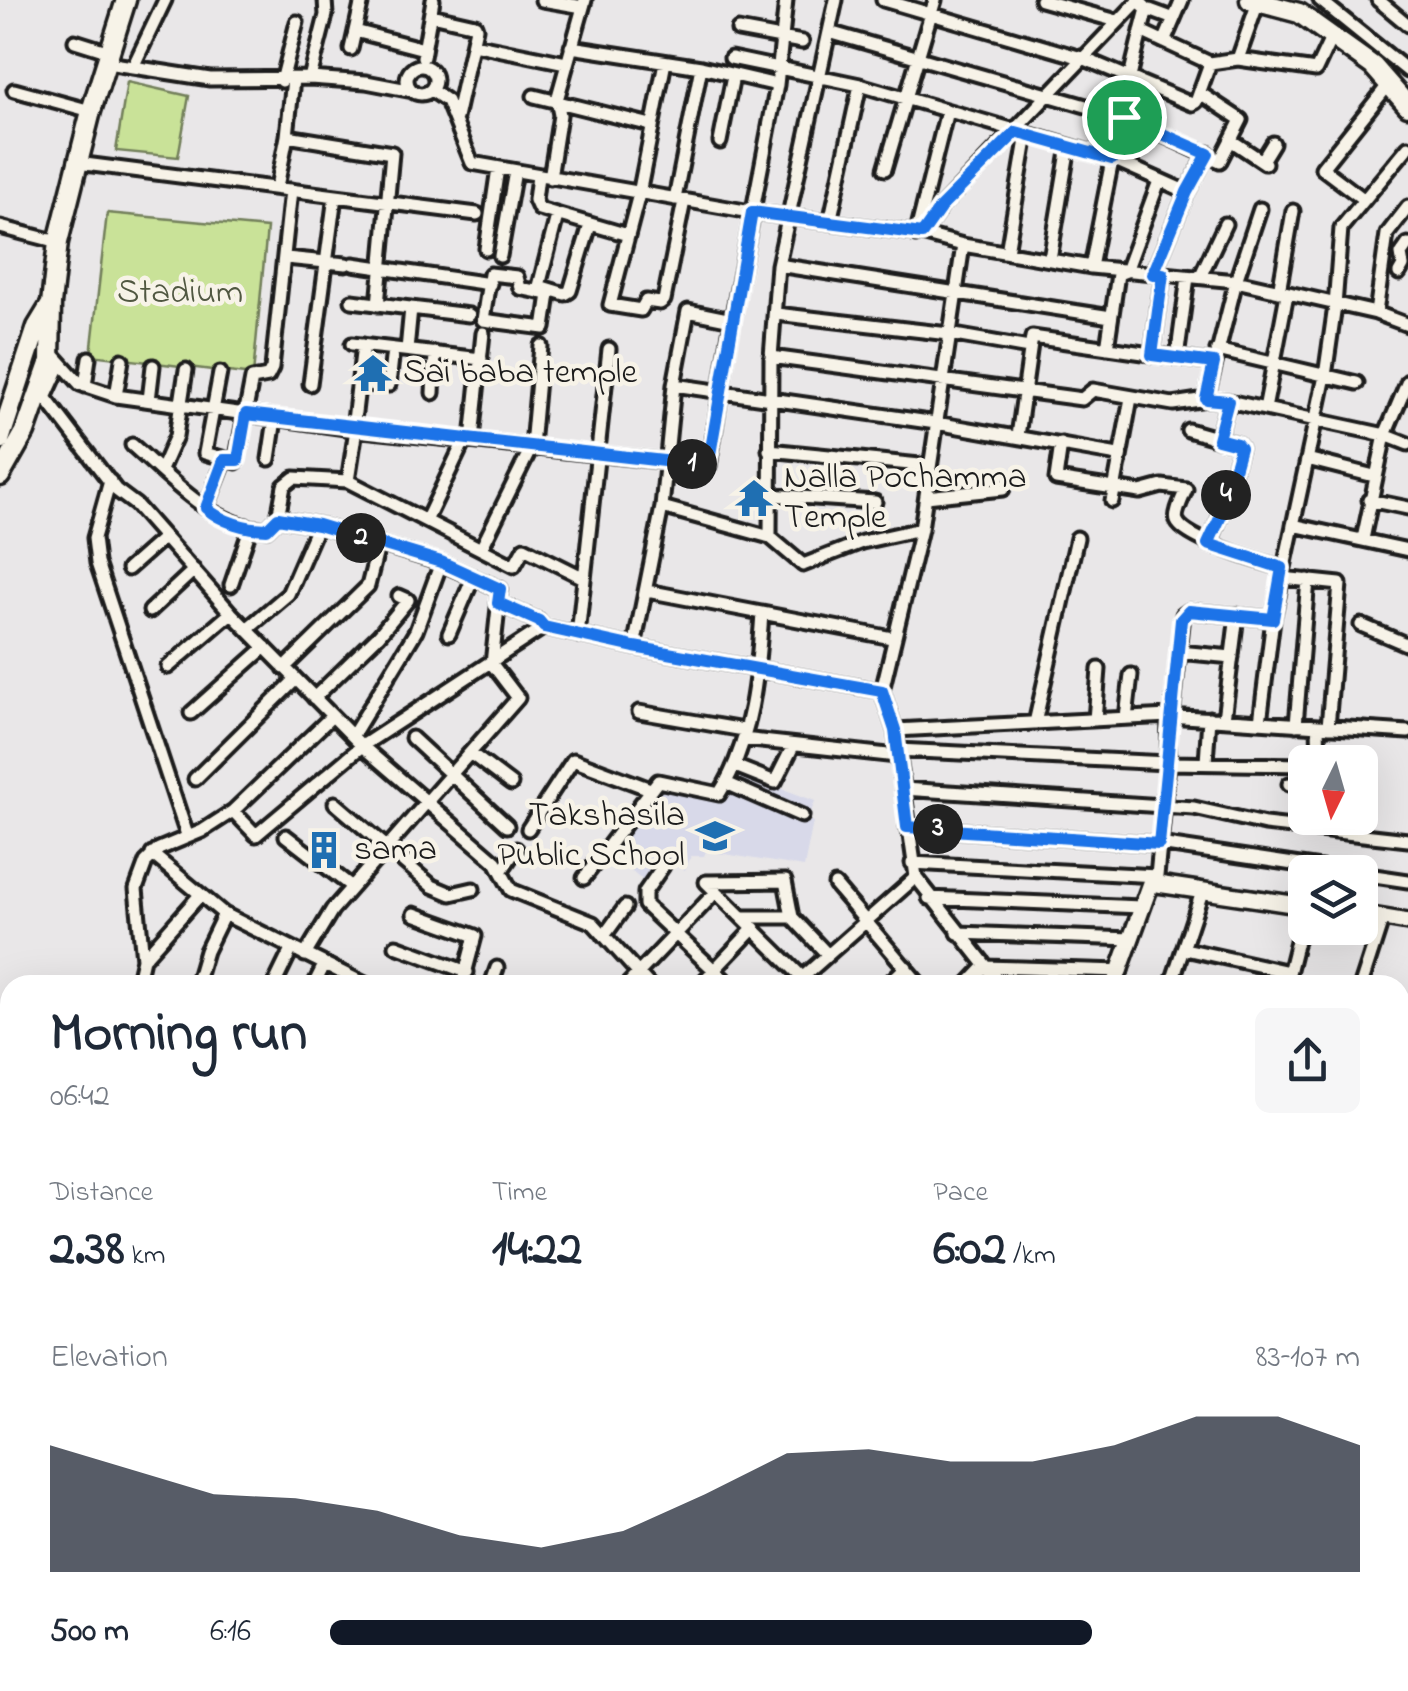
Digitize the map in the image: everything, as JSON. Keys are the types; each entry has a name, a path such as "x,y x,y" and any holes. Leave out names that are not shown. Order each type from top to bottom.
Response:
{"main road":[{"path":"0,476 43,395 56,358 51,304 58,242 91,111 126,0"},
{"path":"1265,2 1299,13 1332,36 1373,66 1408,106"},
{"path":"0,440 37,327 51,304"},
{"path":"9,419 28,426"}],"street":[{"path":"133,66 165,0"},
{"path":"310,78 326,15 325,0"},
{"path":"352,49 362,0"},
{"path":"422,66 433,0"},
{"path":"542,0 584,4 557,100 560,114 536,206 557,216 628,235"},
{"path":"56,358 85,386 116,396 354,429 708,466 776,85 786,0"},
{"path":"770,537 771,356 778,265 836,0"},
{"path":"883,0 1084,60 1192,104 1210,63"},
{"path":"885,169 935,0"},
{"path":"1041,0 1117,21"},
{"path":"1164,42 1182,0"},
{"path":"1320,0 1408,71"},
{"path":"1378,0 1408,25"},
{"path":"1238,59 1265,2"},
{"path":"919,235 941,207 1021,133 1047,96 1117,21 1142,3"},
{"path":"1142,3 1174,19"},
{"path":"1090,266 1124,117 1129,76 1141,31 1142,3"},
{"path":"431,15 474,25 456,118"},
{"path":"276,188 287,136 288,80 297,22"},
{"path":"738,30 802,42"},
{"path":"355,31 424,49"},
{"path":"1141,31 1210,63 1238,59 1316,70 1332,36"},
{"path":"828,32 1124,117 1220,161 1240,118 1200,93"},
{"path":"75,41 133,66 171,75 226,80 310,78 366,82 424,94 435,82 433,72 422,66 413,68 408,75 412,91"},
{"path":"473,44 566,63"},
{"path":"571,47 701,67 776,85"},
{"path":"1396,62 1408,51"},
{"path":"731,58 860,85 1069,146 1112,159 1187,192"},
{"path":"665,62 639,194 610,305 641,310 646,300 664,300 701,67"},
{"path":"720,142 733,76"},
{"path":"1363,199 1322,168 1389,84"},
{"path":"830,222 860,85"},
{"path":"14,90 91,111"},
{"path":"431,90 447,101 472,163 639,194 919,235 1090,266 1236,281 1376,313 1408,325"},
{"path":"534,96 651,125"},
{"path":"919,235 946,111"},
{"path":"1008,252 1021,133"},
{"path":"287,136 390,151 393,157 378,304"},
{"path":"1232,141 1263,162 1273,143"},
{"path":"1050,259 1069,146"},
{"path":"1260,722 1273,619 1325,376 1336,306 1340,228 1408,147"},
{"path":"1152,355 1158,274 1187,192 1208,154"},
{"path":"77,163 477,214"},
{"path":"486,249 498,168"},
{"path":"500,256 514,171"},
{"path":"1107,348 1118,274 1126,271 1159,181"},
{"path":"220,374 205,453 238,460 253,378 268,376 271,371 291,190"},
{"path":"310,384 335,196"},
{"path":"1376,313 1387,234 1408,207"},
{"path":"1206,399 1236,281 1260,209"},
{"path":"1264,409 1293,211"},
{"path":"557,216 539,286 565,294 570,291 590,225"},
{"path":"1177,358 1194,277 1226,224"},
{"path":"0,227 58,242"},
{"path":"1404,275 1401,254 1408,244"},
{"path":"963,245 921,530 882,691 895,730 916,877 928,898 991,975"},
{"path":"286,258 382,267 488,284"},
{"path":"1382,264 1404,275"},
{"path":"778,265 1111,316"},
{"path":"492,273 517,277 520,288 549,294 545,327 483,320 488,284 492,273"},
{"path":"352,302 469,315"},
{"path":"407,350 410,308"},
{"path":"634,647 662,507 674,385 688,311 732,320"},
{"path":"776,314 949,334 1029,348"},
{"path":"426,521 468,439 482,334"},
{"path":"1018,436 1032,337 1177,358 1215,357 1273,365 1357,383"},
{"path":"348,481 358,344 481,359"},
{"path":"481,549 532,446 540,346"},
{"path":"358,384 389,385 393,349"},
{"path":"578,635 609,350"},
{"path":"433,393 435,353"},
{"path":"771,356 1082,399 1093,390 1173,404 1206,399 1228,401 1385,435 1408,444"},
{"path":"85,386 89,358"},
{"path":"116,396 122,360"},
{"path":"149,400 152,366"},
{"path":"161,470 176,436 186,370"},
{"path":"1363,539 1368,500 1385,435 1408,381"},
{"path":"674,385 936,423 1118,455"},
{"path":"43,395 113,485 231,613 358,741 502,870 508,887 519,896 589,921 637,974 710,898"},
{"path":"1112,495 1132,398"},
{"path":"1218,439 1228,401"},
{"path":"269,459 275,418"},
{"path":"1188,430 1240,448 1221,516 1208,544"},
{"path":"1061,444 1056,479 1112,495 1146,492 1162,486 1186,489 1178,521 1208,544 1282,573 1340,584 1321,745"},
{"path":"132,445 214,515 250,529 267,529 278,518 284,486 294,478 348,481 514,566 524,548 584,578"},
{"path":"769,450 930,466"},
{"path":"1307,459 1374,476"},
{"path":"206,508 224,460"},
{"path":"113,485 94,538 97,563 187,835"},
{"path":"926,497 1003,488"},
{"path":"769,495 875,502"},
{"path":"1368,500 1408,508"},
{"path":"662,507 770,537 803,564 862,542 921,530"},
{"path":"278,518 318,525 441,562 500,589 492,664 518,698 332,910 306,955"},
{"path":"248,628 288,594 318,525"},
{"path":"1293,526 1408,550"},
{"path":"231,586 250,529"},
{"path":"128,568 163,538"},
{"path":"1035,723 1076,538"},
{"path":"284,668 368,586 378,544"},
{"path":"358,741 416,631 441,562"},
{"path":"150,611 194,570"},
{"path":"449,634 473,578"},
{"path":"1296,725 1308,580"},
{"path":"647,590 892,638"},
{"path":"314,698 395,618 408,600 399,596"},
{"path":"498,603 539,621 544,627 578,635 882,691"},
{"path":"1118,975 1154,880 1181,620 1187,611 1273,619"},
{"path":"168,667 231,613"},
{"path":"584,878 658,781 719,794 726,784 744,734 758,668 762,613"},
{"path":"1224,719 1237,616"},
{"path":"1361,625 1408,645"},
{"path":"233,811 256,834 358,741 492,664 544,627"},
{"path":"191,713 265,646"},
{"path":"1179,652 1232,656"},
{"path":"1095,720 1100,669"},
{"path":"1126,718 1130,674"},
{"path":"194,779 296,680"},
{"path":"639,712 793,746 897,753 1288,764"},
{"path":"140,975 137,879 152,854 233,811 332,716"},
{"path":"895,730 1171,716 1408,732"},
{"path":"1206,762 1209,718"},
{"path":"412,738 507,826"},
{"path":"735,766 775,782 793,746"},
{"path":"470,752 511,784"},
{"path":"528,829 573,760 650,789"},
{"path":"726,784 802,816"},
{"path":"903,789 1194,808 1266,824 1288,824"},
{"path":"335,804 422,879 446,893 472,888"},
{"path":"907,827 1159,844 1288,865"},
{"path":"1378,834 1408,840"},
{"path":"286,836 349,891"},
{"path":"502,870 516,849"},
{"path":"152,854 224,914 346,975"},
{"path":"912,863 1154,880 1288,905"},
{"path":"663,866 645,892 644,902 720,975"},
{"path":"1378,876 1408,880"},
{"path":"808,975 916,877"},
{"path":"796,975 744,917 706,882 785,881 792,917 827,954"},
{"path":"835,885 912,975"},
{"path":"1175,975 1202,892"},
{"path":"142,959 200,895"},
{"path":"928,898 1141,907"},
{"path":"604,936 625,908"},
{"path":"199,975 224,914"},
{"path":"414,914 473,934 476,943 465,975"},
{"path":"1378,916 1408,922"},
{"path":"744,917 792,917"},
{"path":"1364,975 1383,917"},
{"path":"710,975 754,928"},
{"path":"958,933 1132,939"},
{"path":"1289,975 1296,945"},
{"path":"396,946 458,975"},
{"path":"279,975 292,948"},
{"path":"1185,949 1277,975"},
{"path":"319,975 324,965"},
{"path":"898,975 906,967"},
{"path":"976,975 984,967 1081,975"},
{"path":"495,975 497,968"}],"shaded area":[{"name":"Takshasila Public School","path":"740,773 815,801 808,820 813,822 804,867 706,851 704,856 691,856 685,870 661,862 643,880 608,851 657,789 723,803"}],"green space":[{"path":"127,82 189,96 178,157 116,151"},
{"name":"Stadium","path":"107,213 267,228 253,375 91,355"}],"place":[{"name":"Sai baba temple","path":"373,373"},
{"name":"Nalla Pochamma Temple","path":"754,498"},
{"name":"Takshasila Public School","path":"715,836"},
{"name":"sama","path":"324,850"}],"route":[{"path":"1124,117 1208,154 1187,192 1153,274 1163,274 1152,355 1214,363 1206,399 1228,401 1218,439 1240,448 1221,516 1208,544 1282,568 1273,619 1189,611 1183,615 1169,716 1159,844 907,827 895,730 882,691 544,627 539,621 498,603 500,589 441,562 318,525 278,518 267,529 250,529 206,508 224,460 238,460 246,414 708,466 752,212 922,234 941,207 1016,132 1112,159 1124,117"}]}
